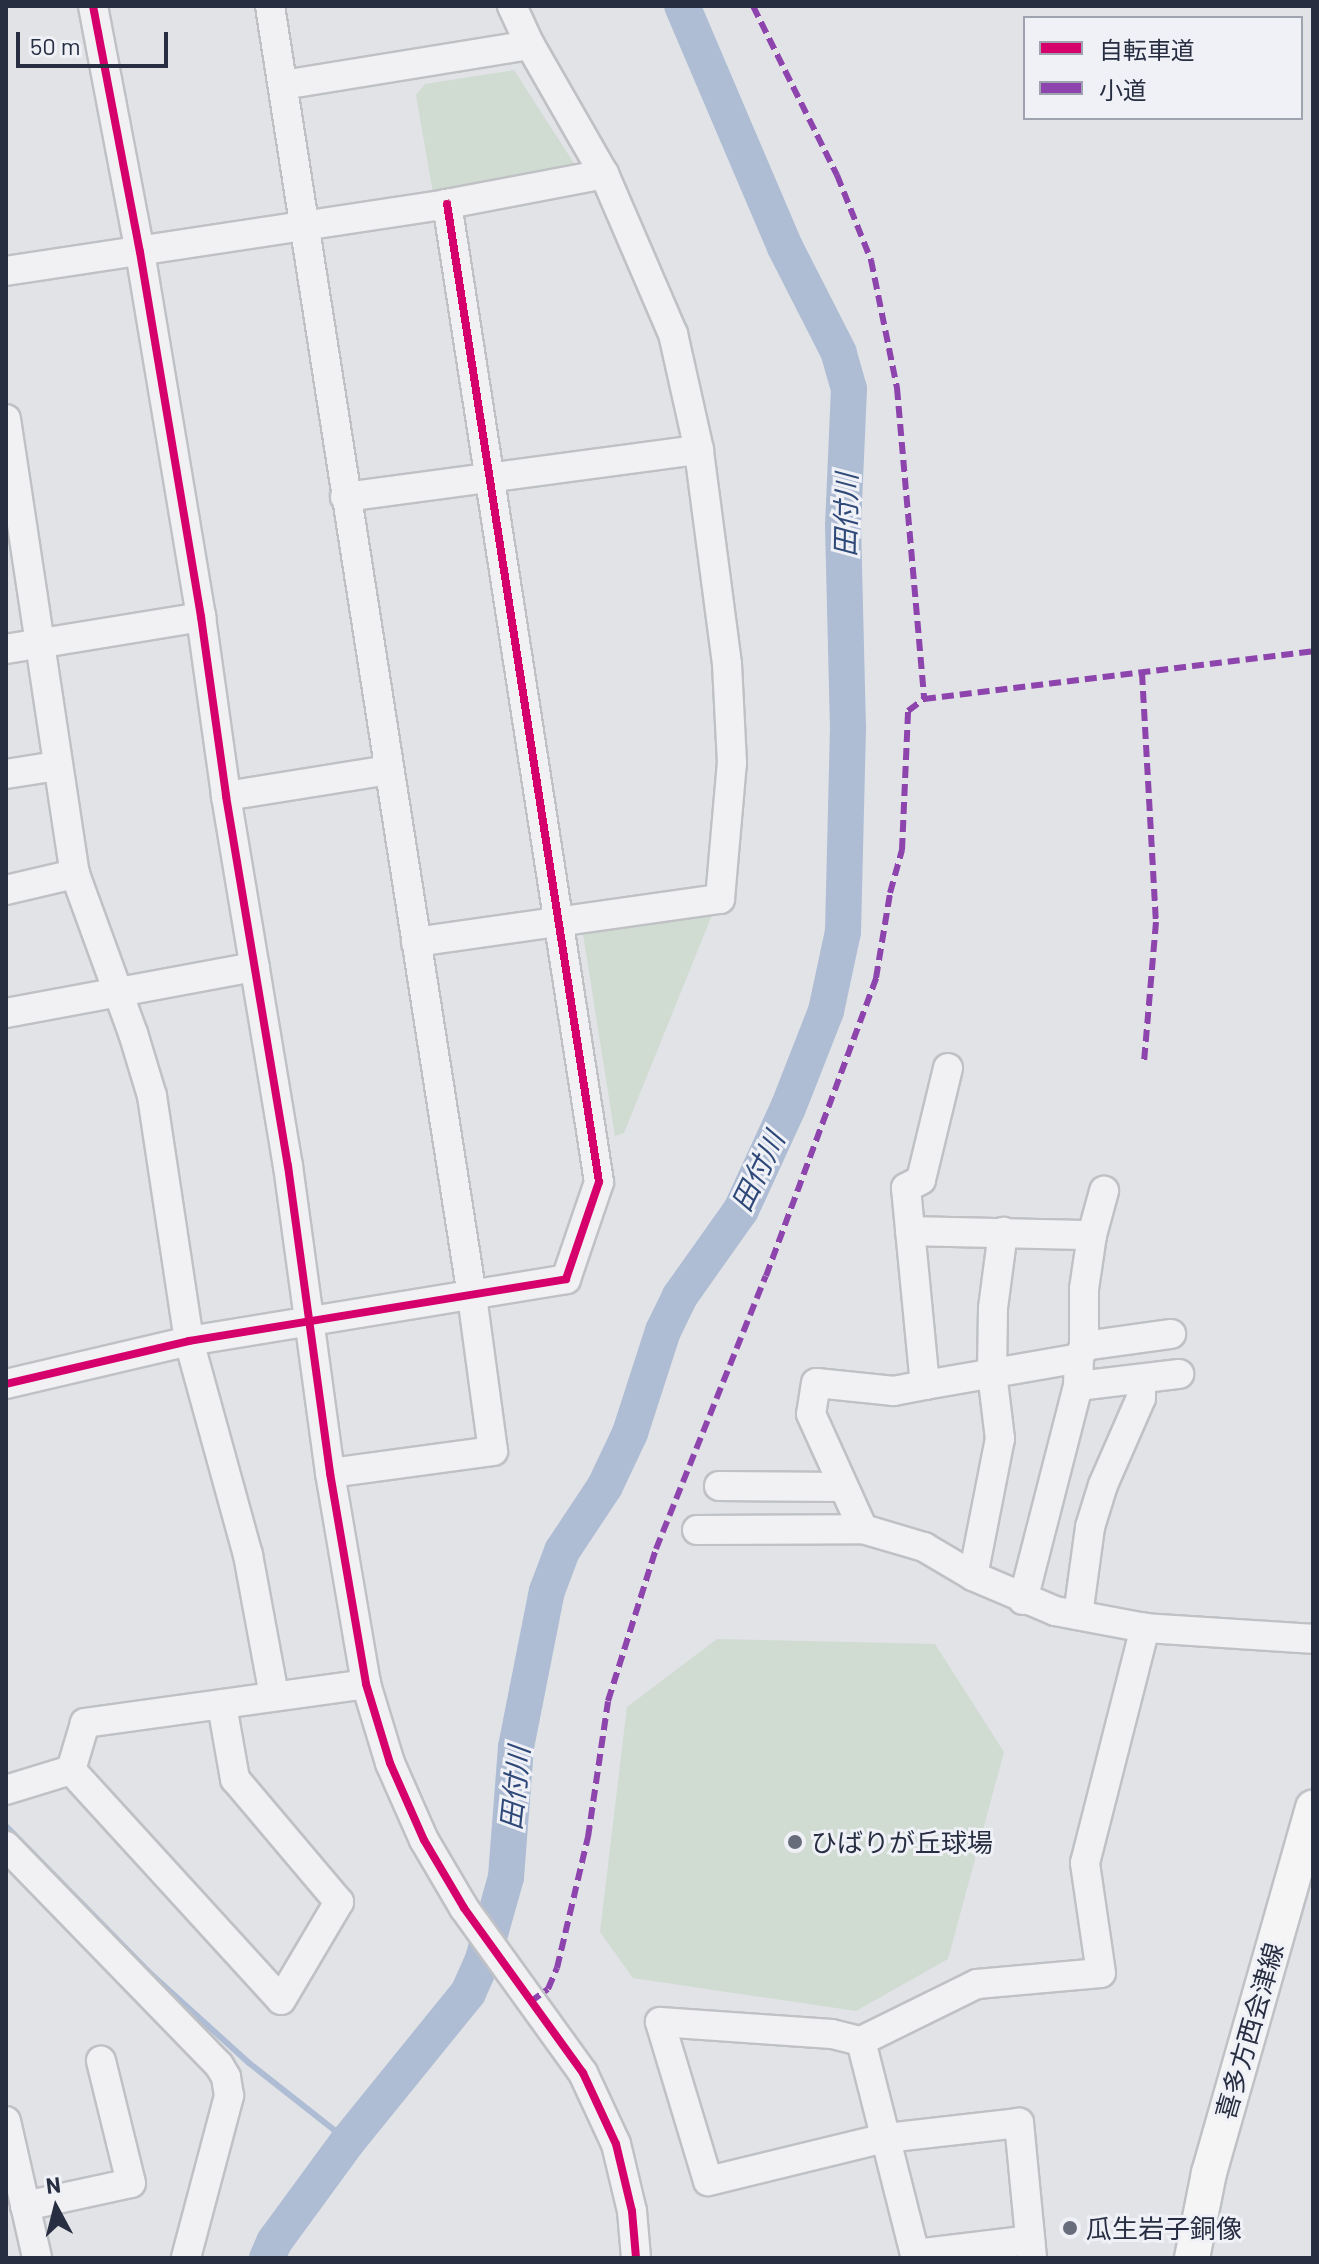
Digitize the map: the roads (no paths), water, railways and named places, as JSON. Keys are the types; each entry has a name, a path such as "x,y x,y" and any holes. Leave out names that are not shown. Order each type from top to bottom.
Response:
{"main road":[{"name":"喜多方西会津線","path":"1192,2258 1209,2173 1313,1807"}],"street":[{"path":"93,6 140,252 201,617 226,796 311,1323 330,1473 366,1684 390,1763 424,1840 464,1908 583,2073 616,2144 632,2211 636,2258"},
{"path":"270,6 472,1296 493,1451 330,1473"},
{"path":"416,942 720,899 732,763 725,648 699,450 673,334 604,174 530,45 512,6"},
{"path":"283,85 530,45"},
{"path":"6,271 447,204 604,174"},
{"path":"6,1384 189,1341 566,1279 599,1182 447,204"},
{"path":"6,419 10,465 75,874 119,993 152,1096 189,1341 248,1555 274,1695"},
{"path":"345,497 699,450"},
{"path":"6,649 201,617"},
{"path":"6,774 57,766"},
{"path":"226,796 388,770"},
{"path":"6,890 75,874"},
{"path":"6,1013 255,967"},
{"path":"925,1385 906,1188 921,1180 948,1068"},
{"path":"1023,1600 1078,1374 1084,1289 1092,1235 1104,1191"},
{"path":"910,1231 1092,1235"},
{"path":"973,1576 1000,1439 992,1373 993,1308 1003,1232"},
{"path":"1078,1374 1171,1334"},
{"path":"863,1529 811,1414 816,1383 894,1391 992,1373 1078,1374 1141,1380 1179,1374"},
{"path":"1078,1615 1090,1527 1103,1485 1141,1398 1141,1380"},
{"path":"719,1486 842,1487"},
{"path":"697,1530 863,1529 924,1547 973,1576 1023,1600 1078,1615 1145,1628 1313,1639"},
{"path":"861,2041 885,2138 915,2256 1031,2249 1019,2123 885,2138 708,2181 660,2022 832,2034 861,2041 977,1984 1101,1973 1085,1863 1145,1628"},
{"path":"71,1770 85,1723 366,1684"},
{"path":"71,1770 281,2000 339,1902 235,1779 222,1705"},
{"path":"6,1790 71,1770"},
{"path":"6,1846 219,2065 226,2077 229,2096 186,2258"},
{"path":"25,2206 131,2183 101,2061"},
{"path":"6,2121 37,2258"}],"waterway":[{"name":"田付川","path":"267,2258 274,2242 348,2141 468,1993 483,1959 506,1877 516,1747 547,1591 562,1551 605,1486 630,1433 663,1331 680,1296 741,1210 788,1108 826,1011 843,932 848,729 843,526 849,389 839,353 785,247 682,6"},
{"path":"6,1826 152,1975 249,2063 348,2141"}],"place":[{"name":"ひばりが丘球場","path":"795,1842"},
{"name":"瓜生岩子銅像","path":"1070,2228"}]}
